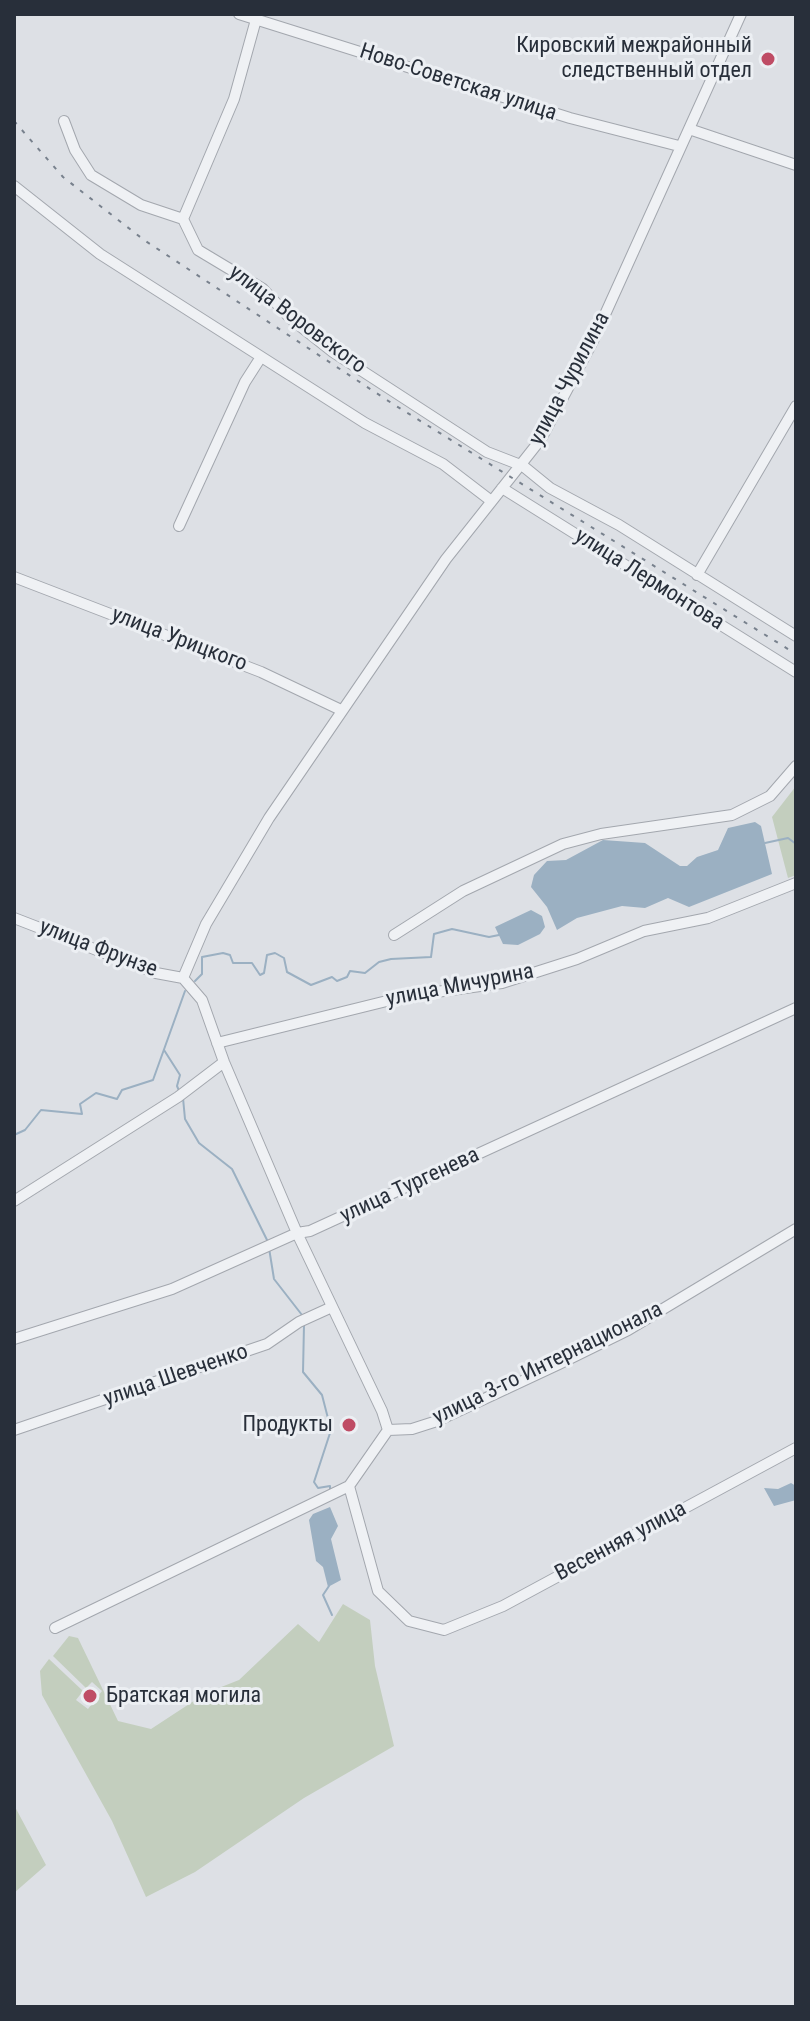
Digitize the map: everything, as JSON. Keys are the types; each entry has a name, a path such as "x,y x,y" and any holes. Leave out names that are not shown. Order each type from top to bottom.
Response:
{"street":[{"name":"Ново-Советская улица","path":"239,14 570,118 679,146"},
{"name":"улица Чурилина","path":"183,978 214,911 269,818 341,710 490,500 523,466 593,341 741,14"},
{"path":"64,121 75,150 91,175 141,205 183,219 234,99 256,17"},
{"path":"689,129 796,165"},
{"name":"улица Воровского","path":"14,186 100,254 365,423 443,464 490,500"},
{"name":"улица Воровского","path":"183,219 198,250 263,289 290,318 333,352 487,452 523,466 550,488 619,525 794,632"},
{"path":"179,526 245,382 261,357"},
{"path":"697,575 796,406"},
{"name":"улица Лермонтова","path":"502,488 796,672"},
{"name":"улица Урицкого","path":"14,577 261,672 341,710"},
{"path":"394,935 463,891 563,844 601,834 732,815 770,796 796,766"},
{"name":"улица Мичурина","path":"217,1043 407,996 502,983 577,959 644,931 708,918 792,883"},
{"name":"улица Фрунзе","path":"14,918 156,973 183,978"},
{"path":"55,1628 349,1486 388,1430 297,1233 224,1062 202,1000 183,978"},
{"name":"улица Тургенева","path":"14,1339 172,1289 297,1233 324,1225 796,1008"},
{"path":"14,1201 178,1097 224,1062"},
{"name":"улица 3-го Интернационала","path":"388,1430 412,1429 437,1421 559,1364 628,1330 796,1229"},
{"name":"улица Шевченко","path":"14,1430 267,1344 299,1322 332,1307"},
{"name":"Весенняя улица","path":"349,1486 378,1591 409,1621 444,1630 503,1606 796,1448"}],"green space":[{"path":"796,786 796,875 788,878 772,817"},
{"path":"343,1604 370,1620 375,1666 394,1746 304,1798 195,1872 146,1897 112,1821 42,1695 40,1671 49,1659 83,1691 76,1700 88,1709 102,1691 92,1682 86,1688 53,1656 69,1636 78,1638 118,1721 151,1729 206,1693 239,1680 298,1624 319,1642"},
{"path":"14,1805 46,1865 14,1893"}],"water":[{"path":"755,822 761,826 772,874 689,907 668,898 645,908 622,906 577,918 557,930 547,907 531,887 534,875 547,861 566,860 603,840 645,843 680,866 687,866 697,857 718,850 728,828"},
{"path":"531,910 542,916 545,927 540,934 518,945 503,944 495,927"},
{"path":"791,1483 796,1486 796,1500 774,1506 764,1488 778,1489"},
{"path":"330,1507 338,1526 331,1539 341,1580 328,1587 323,1567 316,1561 309,1520 313,1514"}],"waterway":[{"path":"765,843 788,838 796,844"},
{"path":"195,981 202,974 202,957 223,953 230,955 233,963 252,963 260,975 264,973 267,955 275,953 284,958 287,972 311,985 332,977 337,981 347,977 350,971 365,973 379,962 391,959 431,957 434,934 452,929 489,937 499,935"},
{"path":"14,1135 25,1130 41,1110 82,1114 80,1104 96,1093 117,1099 122,1090 153,1080 185,991"},
{"path":"164,1050 180,1075 177,1086 180,1093"},
{"path":"183,1098 185,1119 199,1143 232,1169 268,1242"},
{"path":"269,1248 274,1279 302,1315"},
{"path":"304,1325 303,1372 322,1395 331,1430 314,1482 318,1488 330,1486 330,1492"},
{"path":"329,1586 323,1595 332,1615"}],"railway":[{"path":"14,121 63,177 144,240 393,404 796,654"}],"place":[{"name":"Кировский межрайонный следственный отдел","path":"768,59"},
{"name":"Продукты","path":"349,1425"},
{"name":"Братская могила","path":"90,1696"}]}
